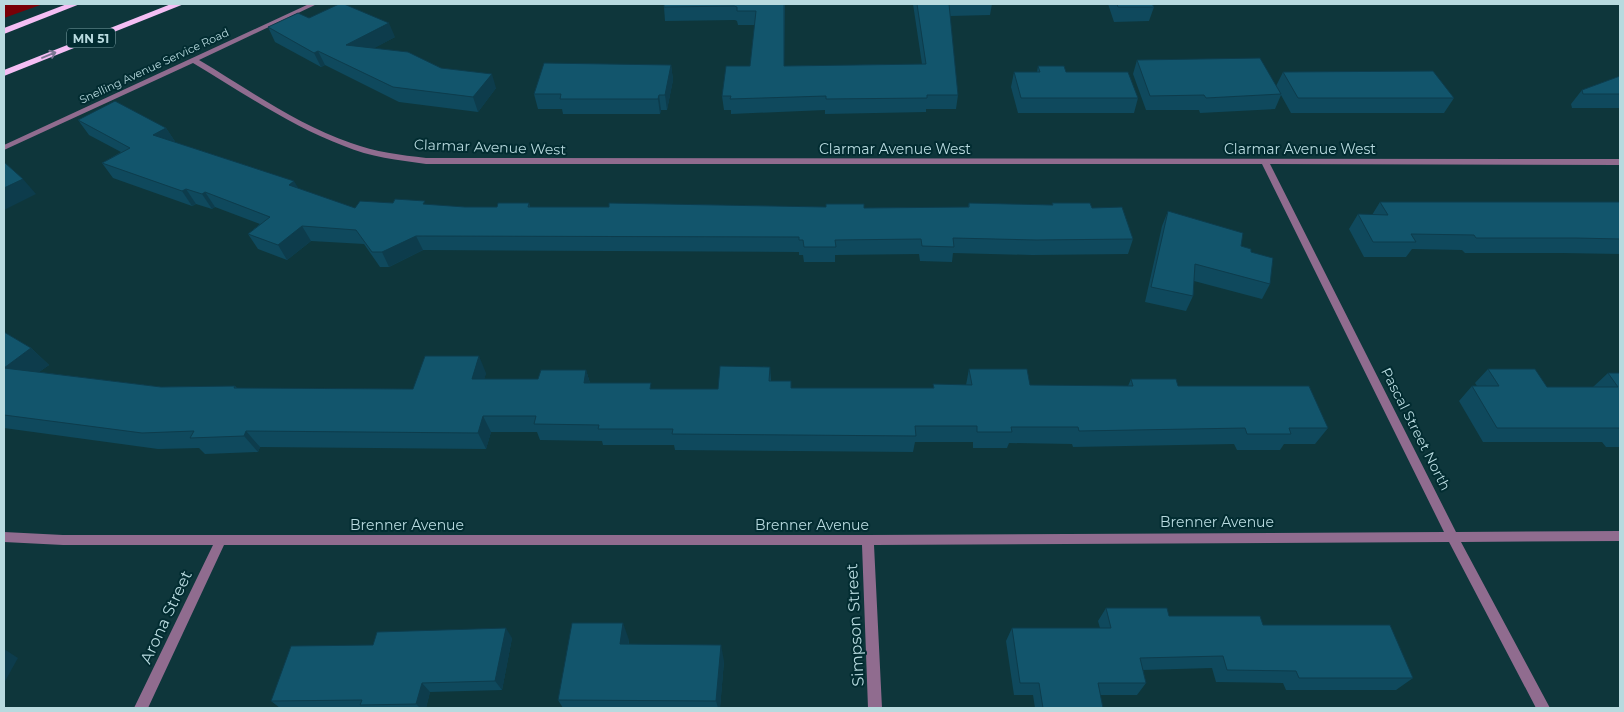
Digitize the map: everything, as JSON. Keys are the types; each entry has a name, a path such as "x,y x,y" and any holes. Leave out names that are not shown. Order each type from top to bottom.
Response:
{"highway":[{"name":"MN 51","path":"4,31 75,4"},
{"name":"MN 51","path":"4,73 179,4"}],"street":[{"name":"Snelling Avenue Service Road","path":"4,148 314,4"},
{"name":"Clarmar Avenue West","path":"192,60 311,129 348,145 384,155 426,161 1620,162"},
{"name":"Pascal Street North","path":"1265,162 1452,536 1543,708"},
{"name":"Brenner Avenue","path":"4,537 62,540 868,540 1620,536"},
{"name":"Arona Street","path":"141,708 221,540"},
{"name":"Simpson Street","path":"868,540 875,708"}],"shaded area":[{"path":"4,4 43,4 4,18"}],"building":[{"path":"339,4 344,4 389,23 346,45 408,52 441,68 492,74 473,97 393,87 318,51 314,53 268,27 298,13 309,18"},
{"path":"664,4 784,4 784,66 926,64 917,4 949,4 958,95 927,95 927,98 826,99 826,96 730,99 731,96 722,96 726,66 750,66 756,11 737,11 737,7 734,6 664,7"},
{"path":"1117,4 1152,4 1154,7 1118,7"},
{"path":"1260,58 1281,94 1206,98 1204,95 1150,96 1137,60"},
{"path":"544,63 671,65 665,95 659,95 658,99 560,99 561,94 534,94"},
{"path":"1038,66 1064,66 1066,72 1128,72 1138,98 1021,98 1014,72 1040,72"},
{"path":"1433,71 1454,98 1298,98 1283,72"},
{"path":"1620,76 1620,94 1583,94 1582,90"},
{"path":"115,101 166,128 153,135 294,181 289,185 355,208 360,201 393,203 395,199 425,201 423,204 465,207 497,207 498,203 529,203 528,207 609,207 609,203 826,207 826,204 864,204 864,208 969,207 969,203 1053,205 1052,203 1090,203 1092,208 1122,207 1133,239 1036,240 953,238 954,247 922,246 921,239 835,240 836,247 804,247 803,240 799,240 799,237 416,236 382,252 372,252 356,230 302,226 278,245 248,234 270,217 205,192 202,194 186,189 182,191 102,163 130,148 78,120"},
{"path":"4,162 23,179 4,188"},
{"path":"1380,202 1620,202 1620,239 1476,238 1474,235 1411,234 1416,242 1373,242 1358,214 1388,215"},
{"path":"1168,211 1243,233 1241,246 1251,249 1251,252 1273,258 1270,284 1195,264 1193,296 1151,287"},
{"path":"4,332 31,348 4,368"},
{"path":"425,356 479,356 472,379 538,379 541,370 586,370 584,383 651,383 650,389 718,389 720,366 770,367 769,381 791,381 791,388 934,388 933,384 972,385 969,369 1027,369 1030,385 1133,386 1131,379 1176,379 1178,386 1309,386 1328,428 1289,428 1291,434 1247,434 1245,428 1079,431 1078,427 1011,427 1012,432 977,432 977,426 915,426 916,436 672,434 673,429 598,429 599,425 534,424 536,416 483,416 478,433 246,431 244,436 190,438 194,431 142,433 4,415 4,368 161,387 235,386 234,388 413,389"},
{"path":"1488,369 1535,369 1547,387 1618,387 1608,373 1620,373 1620,430 1619,428 1497,428 1472,386 1499,386"},
{"path":"1106,608 1167,608 1169,616 1260,616 1263,625 1390,625 1413,678 1299,678 1296,671 1227,670 1223,656 1140,658 1146,683 1098,683 1103,708 1043,708 1039,683 1020,683 1012,628 1111,628"},
{"path":"572,623 623,623 620,644 721,645 716,701 558,700"},
{"path":"506,628 495,681 422,683 416,704 360,705 362,700 271,701 291,646 373,645 377,632"}]}
